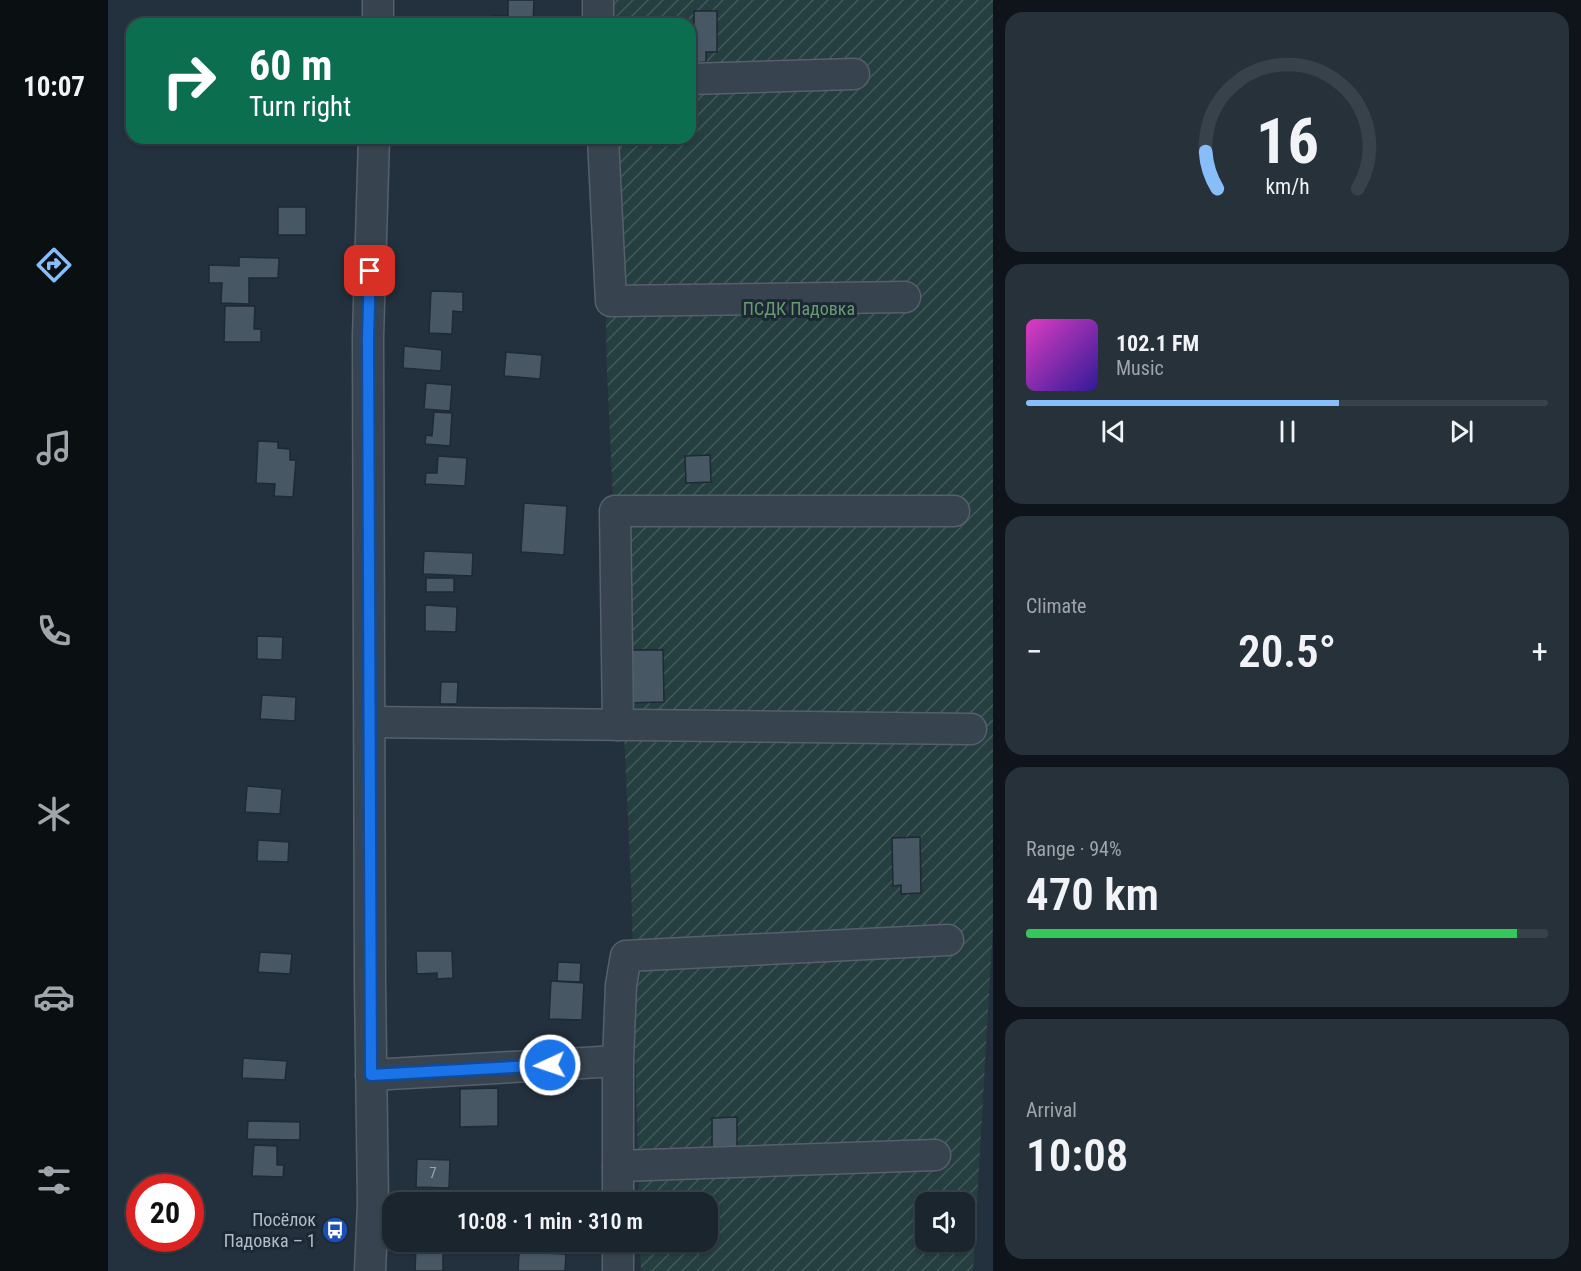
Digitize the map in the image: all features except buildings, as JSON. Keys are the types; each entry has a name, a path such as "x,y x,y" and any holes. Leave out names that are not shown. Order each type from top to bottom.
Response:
{"street":[{"path":"378,0 378,18"},
{"path":"598,0 598,18"},
{"path":"696,79 854,74"},
{"path":"370,1271 373,1204 368,337 374,144"},
{"path":"603,144 611,300 905,297"},
{"path":"618,725 615,511 954,511"},
{"path":"370,722 971,729"},
{"path":"618,1192 618,1062 621,986 626,957 948,940"},
{"path":"371,1075 618,1062"},
{"path":"618,1166 934,1155"},
{"path":"618,1252 618,1271"}],"green space":[{"name":"ПСДК Падовка","path":"598,0 993,0 993,925 975,1236 975,1192 915,1192 915,1252 974,1252 973,1271 641,1271 640,1252 718,1252 718,1192 639,1192 631,883 607,372 602,144 696,144 696,18 599,18"}],"place":[{"name":"Посёлок Падовка – 1","path":"335,1230"}],"route":[{"path":"370,271 368,337 371,1075 550,1065"}]}
